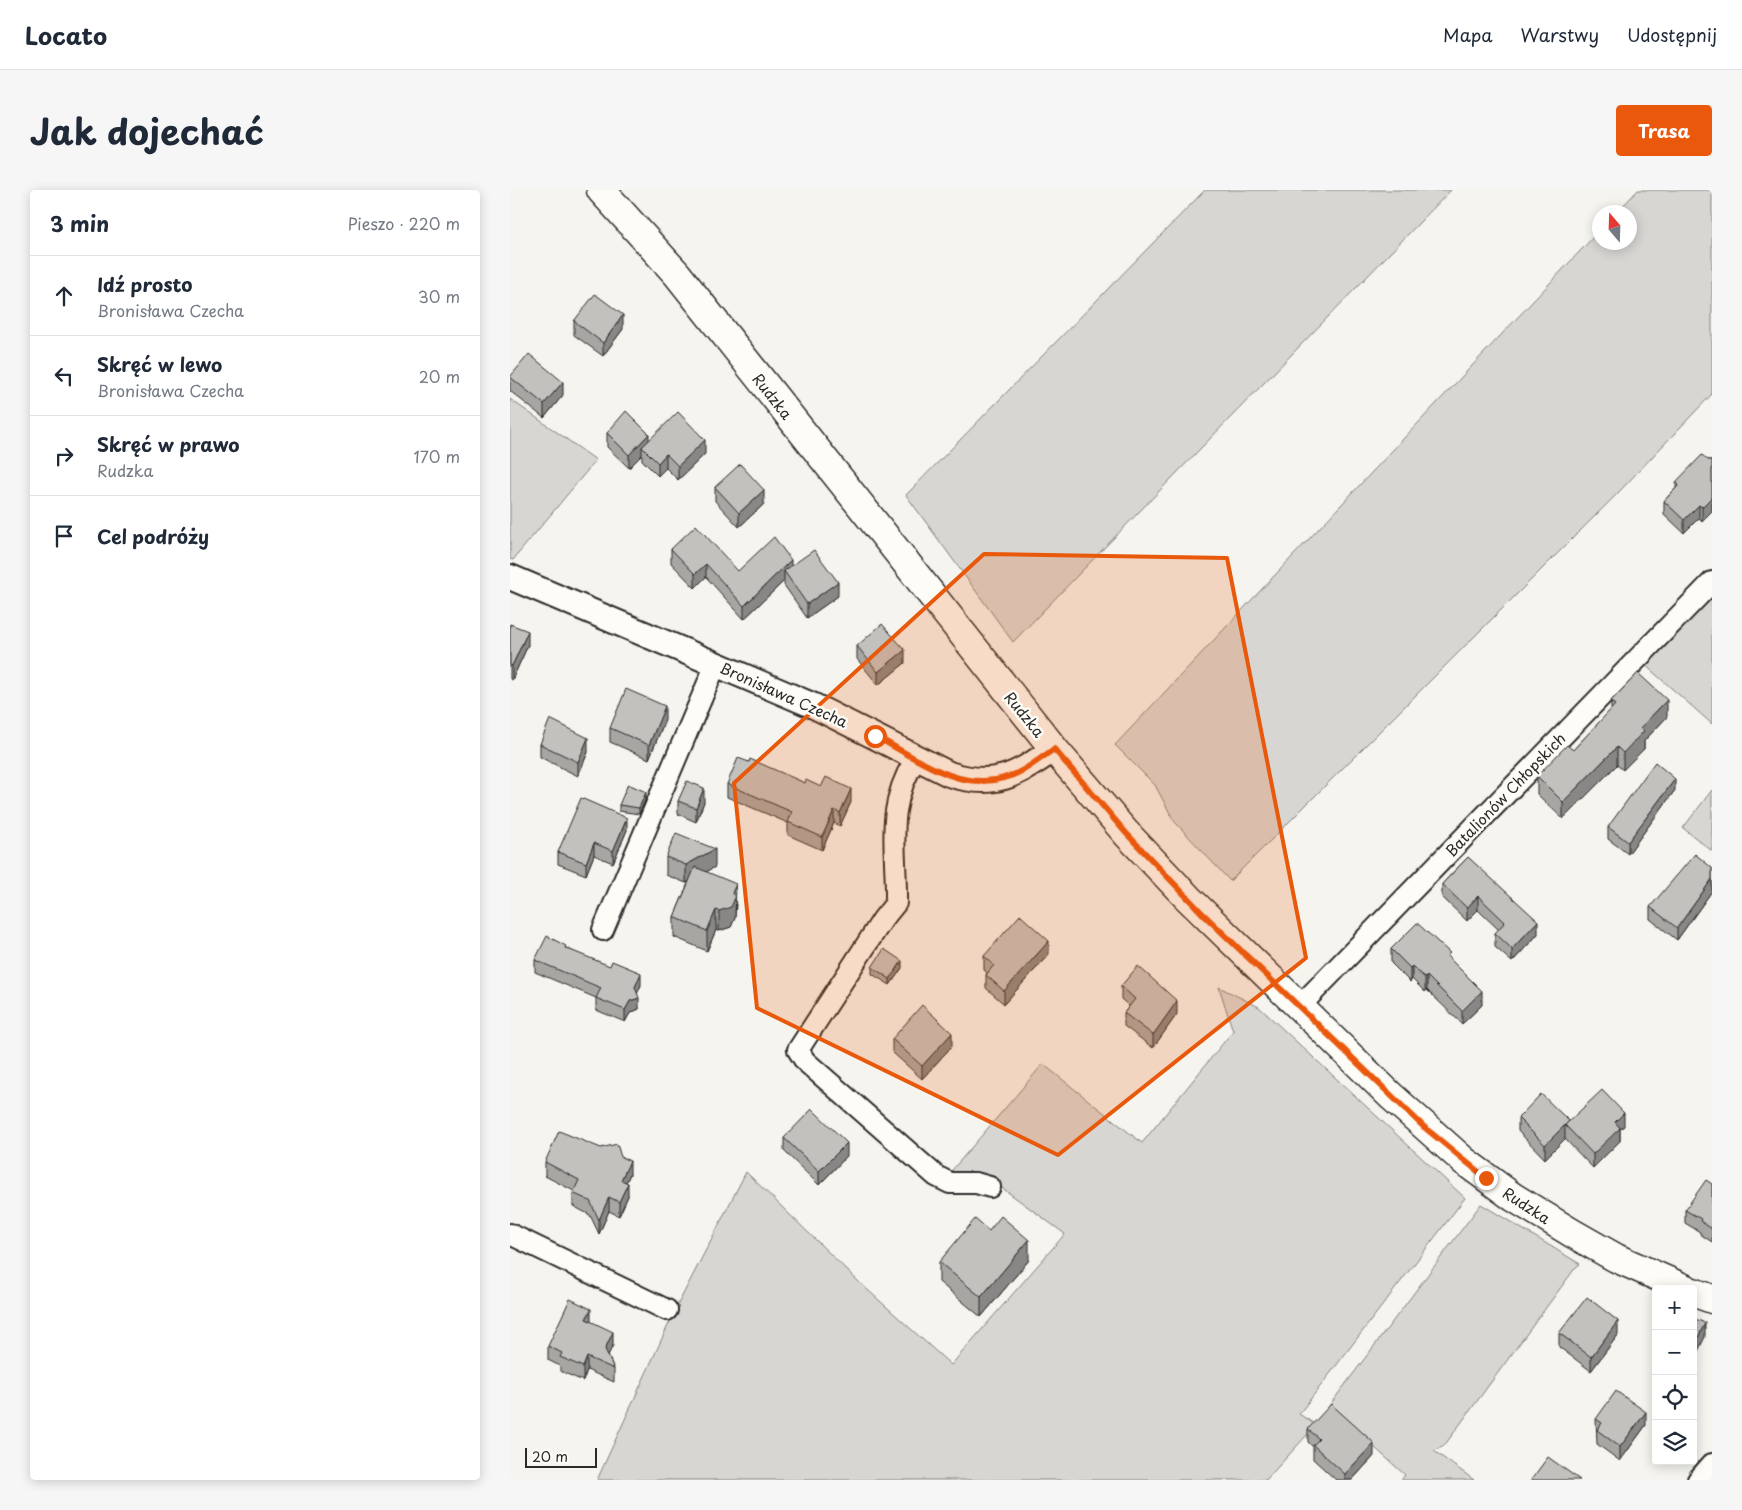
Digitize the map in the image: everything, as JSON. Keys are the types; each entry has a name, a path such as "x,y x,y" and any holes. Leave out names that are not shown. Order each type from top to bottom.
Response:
{"main road":[{"name":"Rudzka","path":"601,190 677,274 1054,749 1148,858 1424,1127 1486,1178 1534,1211 1596,1247 1677,1285"},
{"path":"1697,1293 1712,1299"}],"street":[{"name":"Bronisława Czecha","path":"510,577 814,706 916,758 962,778 989,780 1016,774 1054,749"},
{"name":"Batalionów Chłopskich","path":"1299,1006 1712,582"},
{"path":"603,930 716,664"},
{"path":"916,758 901,786 897,801 894,823 896,903 883,919 798,1050 805,1061 936,1176 950,1184 976,1183 990,1187"},
{"path":"510,1234 667,1310"},
{"path":"1698,1480 1712,1464"}],"highlighted area":[{"path":"984,554 1227,558 1306,958 1058,1155 757,1008 734,783"}],"shaded area":[{"path":"1205,190 1451,190 1013,642 906,495"},
{"path":"1638,190 1712,190 1712,394 1615,496 1230,881 1174,821 1155,785 1115,745 1592,238 1592,250 1637,250 1637,205 1624,205"},
{"path":"510,399 596,460 513,560 510,559"},
{"path":"1712,596 1712,724 1644,664"},
{"path":"1712,790 1712,851 1683,828"},
{"path":"1219,987 1259,1007 1465,1198 1299,1414 1316,1425 1266,1480 597,1480 676,1308 746,1172 860,1283 951,1365 1065,1234 983,1174 947,1176 1043,1064 1142,1143 1233,1031"},
{"path":"1481,1204 1580,1264 1444,1446 1434,1451 1474,1480 1401,1480 1405,1475 1329,1406"}],"building":[{"path":"595,294 623,315 603,343 574,321"},
{"path":"529,354 563,382 544,404 510,377"},
{"path":"626,411 649,434 629,455 607,433"},
{"path":"678,412 705,440 678,466 666,454 658,463 642,447"},
{"path":"1702,455 1708,460 1712,460 1712,497 1702,507 1699,505 1684,520 1664,501 1679,485 1676,482"},
{"path":"740,464 764,490 739,513 715,487"},
{"path":"696,525 738,571 774,537 791,560 744,606 706,564 695,574 671,549"},
{"path":"814,550 838,582 807,604 784,571"},
{"path":"510,624 528,631 512,666 510,665"},
{"path":"882,624 905,650 878,672 857,646"},
{"path":"1638,673 1667,700 1640,728 1644,731 1623,753 1617,747 1563,802 1537,776 1567,745 1573,750 1615,705 1611,701"},
{"path":"626,689 665,706 649,745 610,728"},
{"path":"550,719 588,738 578,762 540,744"},
{"path":"738,758 749,762 750,759 805,783 806,780 821,787 826,777 851,789 840,813 834,810 822,837 788,822 792,812 727,784"},
{"path":"1655,762 1675,779 1628,842 1608,827"},
{"path":"687,781 704,788 696,808 678,801"},
{"path":"628,784 646,792 639,808 619,805"},
{"path":"581,798 627,818 613,851 594,843 586,863 558,852"},
{"path":"676,833 715,849 686,865 666,857"},
{"path":"1695,854 1712,868 1712,879 1677,928 1650,907"},
{"path":"1468,857 1538,921 1512,949 1495,933 1505,922 1478,896 1467,908 1442,884"},
{"path":"695,867 736,884 732,893 735,898 731,907 719,911 716,910 707,931 674,917"},
{"path":"1020,915 1049,941 1004,991 986,975 994,965 984,956"},
{"path":"1417,923 1450,953 1447,956 1482,991 1462,1011 1427,976 1425,978 1412,966 1410,968 1391,949"},
{"path":"547,936 566,946 565,948 610,966 612,961 641,973 635,987 639,998 630,1001 625,1010 596,998 601,988 535,960"},
{"path":"884,949 902,961 890,979 872,967"},
{"path":"1138,966 1177,1001 1153,1035 1124,1013 1135,999 1121,986"},
{"path":"922,1005 952,1033 922,1066 892,1039"},
{"path":"1602,1090 1624,1113 1615,1122 1620,1128 1593,1154 1565,1125"},
{"path":"1541,1094 1569,1121 1545,1145 1518,1118"},
{"path":"812,1109 847,1143 819,1171 784,1138"},
{"path":"559,1131 601,1148 617,1144 621,1157 630,1161 621,1180 628,1183 619,1202 609,1197 599,1220 590,1201 573,1193 579,1180 545,1162"},
{"path":"1706,1180 1712,1184 1712,1229 1700,1221 1701,1219 1685,1210"},
{"path":"1001,1216 1029,1240 981,1297 939,1262 975,1219 989,1231"},
{"path":"1587,1297 1618,1321 1591,1357 1559,1333"},
{"path":"570,1299 591,1309 586,1319 613,1332 605,1349 614,1369 587,1357 583,1367 560,1357 562,1353 548,1346"},
{"path":"1697,1320 1705,1323 1697,1340"},
{"path":"1616,1391 1646,1412 1620,1447 1597,1430 1602,1423 1596,1419"},
{"path":"1331,1404 1374,1443 1345,1474 1313,1445 1319,1439 1308,1429"},
{"path":"1548,1457 1580,1480 1531,1480"}],"route":[{"path":"875,736 938,770 962,778 980,781 1003,779 1016,774 1054,749 1148,858 1203,914 1424,1127 1486,1178"}]}
